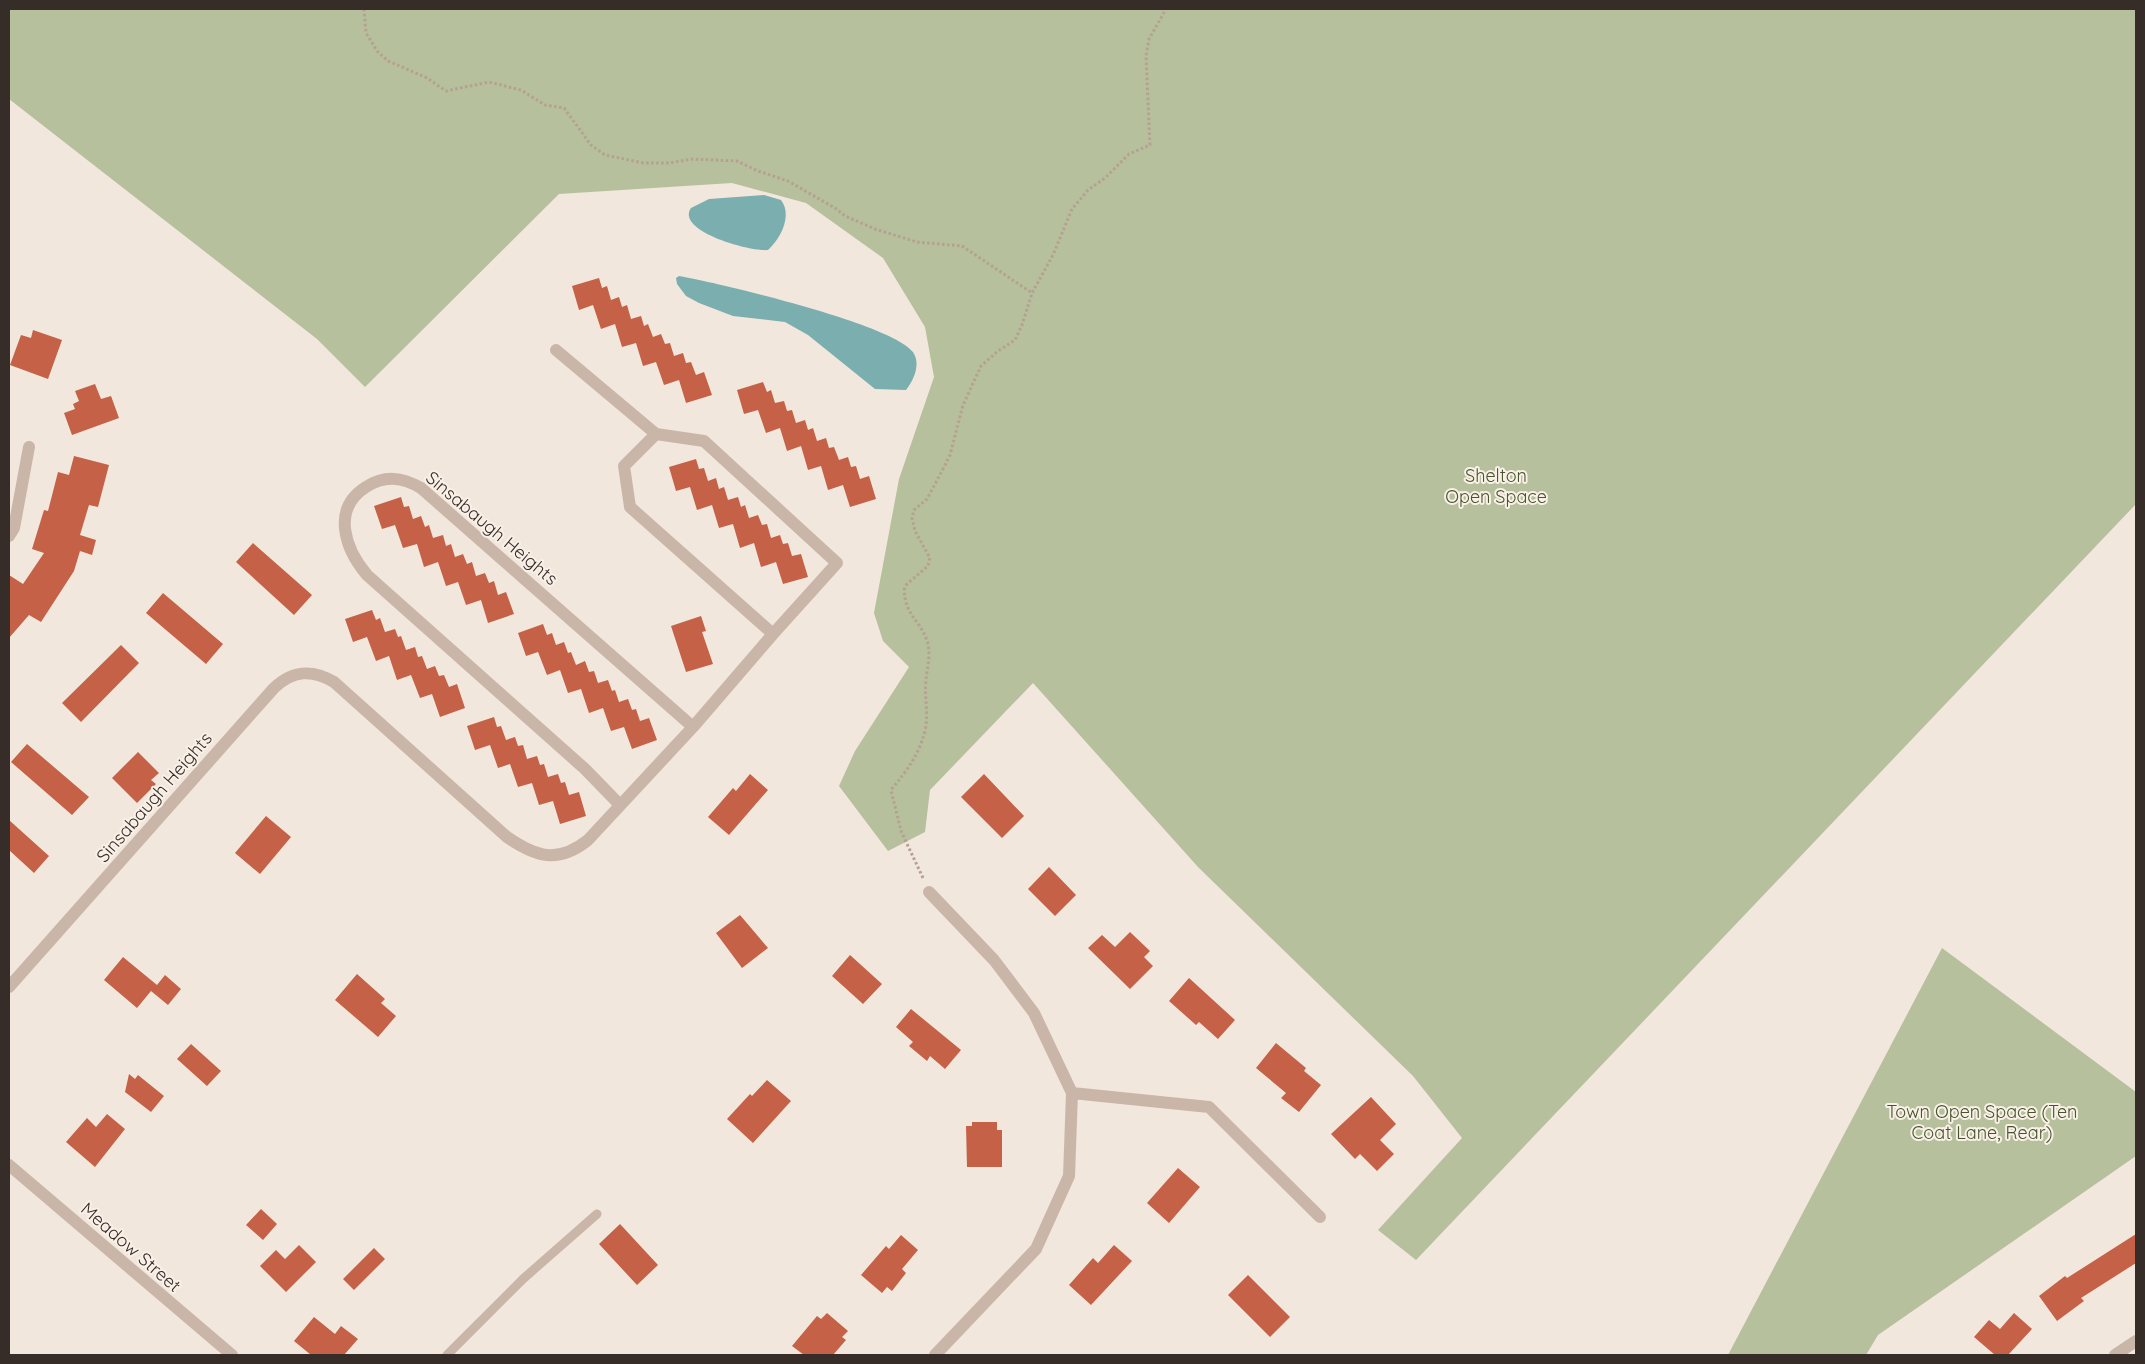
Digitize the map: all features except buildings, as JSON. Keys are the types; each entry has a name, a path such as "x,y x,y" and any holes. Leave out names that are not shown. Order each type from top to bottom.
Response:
{"street":[{"path":"556,350 656,434 624,466 630,507 773,634"},
{"name":"Sinsabaugh Heights","path":"9,988 274,688 288,676 297,673 314,673 334,682 507,837 530,852 553,856 575,850 588,840 693,727 837,563 704,441 656,434"},
{"path":"9,536 14,528 29,447"},
{"name":"Sinsabaugh Heights","path":"620,805 585,769 367,575 352,553 345,529 348,507 354,497 371,484 388,478 405,480 421,488 693,727"},
{"path":"929,892 994,960 1034,1013 1072,1093 1069,1176 1036,1249 936,1355"},
{"path":"1072,1093 1209,1107 1320,1217"},
{"name":"Meadow Street","path":"9,1165 232,1355"},
{"path":"2115,1355 2136,1340"}],"lane":[{"path":"447,1355 523,1279 597,1214"}],"path":[{"path":"364,9 366,33 377,50 388,61 427,78 446,90 489,82 521,90 544,104 564,108 591,145 605,156 644,164 669,163 692,159 737,161 788,182 835,208 845,216 875,229 917,242 962,246 1032,293"},
{"path":"929,892 901,831 891,790 907,772 916,758 925,730 926,680 929,656 926,639 910,614 904,590 907,584 928,566 930,558 915,531 912,518 914,510 927,499 950,455 963,405 981,366 998,351 1015,340 1032,293 1053,255 1072,210 1088,190 1105,178 1130,154 1150,145 1146,56 1149,39 1166,9"}],"green space":[{"name":"Shelton Open Space","path":"9,9 2136,9 2136,504 1416,1260 1378,1230 1462,1138 1413,1076 1198,867 1033,683 930,790 925,832 888,851 839,786 855,751 909,667 883,641 874,613 899,479 934,377 925,327 883,258 806,203 732,183 559,194 365,387 317,339 9,99"},
{"name":"Town Open Space (Ten Coat Lane, Rear)","path":"1942,948 2136,1092 2136,1156 1878,1335 1866,1355 1728,1355"}],"water":[{"path":"764,195 781,200 786,213 781,234 768,250 747,248 717,238 694,225 689,216 691,208 709,199"},
{"path":"679,276 804,306 874,329 899,341 913,352 916,367 912,382 906,390 875,389 808,335 785,322 733,316 686,296 677,284 676,278"}]}
